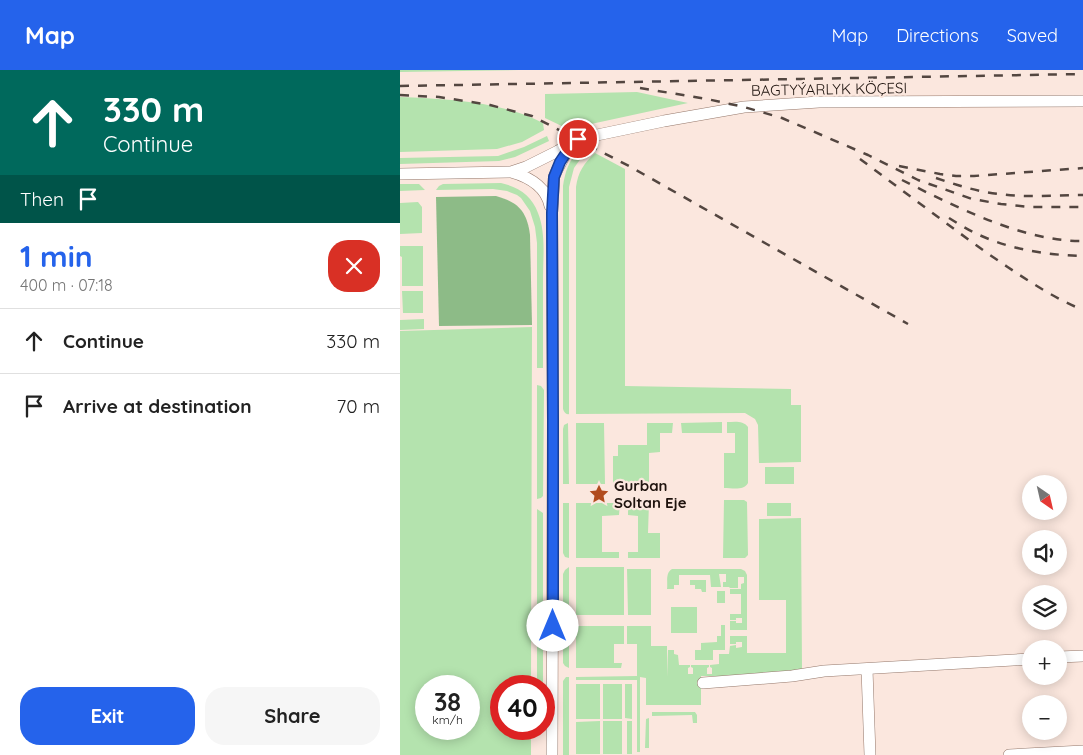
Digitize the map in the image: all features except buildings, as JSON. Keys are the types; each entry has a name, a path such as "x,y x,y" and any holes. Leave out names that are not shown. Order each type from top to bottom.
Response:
{"street":[{"name":"BAGTYÝARLYK KÖÇESI","path":"511,172 526,167 578,139 744,106 819,102 1083,101"},
{"path":"552,755 552,213 554,177 560,162 578,139"},
{"path":"400,174 511,172 532,180 539,186 549,201 552,213"},
{"path":"1067,657 1083,656"},
{"path":"703,683 792,676 824,671 1022,660"},
{"path":"867,669 870,755"},
{"path":"1009,755 1083,751"}],"green space":[{"path":"400,70 519,70 400,72"},
{"path":"637,92 688,103 568,129 545,118 545,94"},
{"path":"400,97 473,102 510,110 543,123 544,130 522,142 497,149 400,152"},
{"path":"547,136 549,141 515,157 499,161 400,164 400,158 498,156"},
{"path":"579,150 584,154 574,168 569,187 568,414 563,409 563,186 568,166"},
{"path":"595,153 625,169 625,386 791,389 791,405 801,405 801,462 759,463 758,425 755,419 745,413 576,414 576,187 582,168"},
{"path":"501,183 514,187 524,193 532,202 541,221 544,245 543,368 537,368 537,243 530,211 521,198 507,191 493,189 436,190 443,184"},
{"path":"400,184 419,184 425,190 400,191"},
{"path":"496,196 516,205 524,214 529,227 532,325 439,326 436,197"},
{"path":"418,202 422,207 422,233 400,234 400,203"},
{"path":"400,246 423,246 423,286 402,286"},
{"path":"402,291 423,291 423,313 403,313"},
{"path":"424,319 424,329 400,330 400,320"},
{"path":"532,327 531,675 490,675 490,740 531,740 531,755 400,755 400,331"},
{"path":"537,385 541,386 544,390 543,496 537,499"},
{"path":"722,422 722,433 682,433 681,423"},
{"path":"727,422 741,422 748,427 748,483 741,488 724,488 724,453 735,453 735,433 727,433"},
{"path":"568,423 569,484 563,484 563,429 564,425"},
{"path":"576,423 604,423 605,484 576,484"},
{"path":"647,423 673,423 672,433 660,433 660,452 649,453 649,482 646,482 646,484 613,484 613,456 618,456 618,445 647,445"},
{"path":"765,467 794,467 794,484 765,484"},
{"path":"724,500 744,500 747,502 748,555 745,558 723,558"},
{"path":"563,503 569,503 569,558 565,557 563,553"},
{"path":"576,503 620,503 619,515 602,516 602,552 619,552 619,558 576,558"},
{"path":"628,503 649,503 648,533 660,533 660,558 628,558 628,552 638,552 638,516 628,515"},
{"path":"767,503 791,503 791,516 767,516"},
{"path":"537,509 543,513 543,617 540,620 537,620"},
{"path":"801,518 802,670 747,676 701,676 701,705 646,705 646,678 640,677 640,752 637,752 637,680 576,680 576,677 637,676 637,644 627,644 627,626 651,626 651,646 667,646 667,677 668,650 674,650 674,654 678,655 679,665 690,665 688,674 693,674 691,665 709,665 707,674 712,674 710,665 719,664 719,654 729,654 730,646 742,647 742,642 730,644 730,636 747,636 747,653 786,653 786,600 759,600 759,519"},
{"path":"569,567 569,615 563,615 563,574"},
{"path":"576,567 624,567 624,615 576,615"},
{"path":"627,569 651,569 651,615 628,615"},
{"path":"672,569 741,569 745,571 747,575 747,630 730,630 730,621 742,623 742,618 730,620 730,614 741,614 741,594 730,594 730,589 741,589 744,577 738,577 738,588 730,588 723,587 723,582 726,582 726,574 719,574 721,587 711,587 710,575 679,575 679,585 674,585 674,589 667,589 668,576"},
{"path":"690,580 706,580 706,592 702,592 701,589 695,589 695,585 690,585"},
{"path":"717,591 725,591 725,603 717,603"},
{"path":"671,607 697,607 697,633 671,633"},
{"path":"721,625 725,625 725,650 713,650 713,660 695,660 695,650 701,650 701,643 717,642 717,636 721,636"},
{"path":"563,626 569,626 569,668 563,663"},
{"path":"576,626 624,626 624,644 614,644 614,663 622,663 621,668 576,668"},
{"path":"537,632 543,635 543,675 537,675"},
{"path":"566,677 569,677 569,755 563,755 563,681"},
{"path":"576,684 600,684 600,719 576,719"},
{"path":"603,684 622,684 622,719 603,719"},
{"path":"625,684 632,684 632,719 625,718"},
{"path":"652,712 695,712 697,723 693,723 692,715 652,716"},
{"path":"649,718 649,748 645,748 646,719"},
{"path":"600,721 600,754 576,754 576,722"},
{"path":"603,721 622,721 622,754 603,754"},
{"path":"627,721 632,721 632,754 627,754"}],"railway":[{"path":"400,86 1083,74"},
{"path":"640,88 707,99 782,118 868,155 918,180 972,199 1030,207 1083,207"},
{"path":"400,95 439,97 490,105 532,116 629,166 908,324"},
{"path":"860,159 1022,277 1083,310"},
{"path":"899,166 956,176 1083,168"},
{"path":"936,178 960,186 1000,194 1031,196 1083,195"},
{"path":"902,180 990,221 1037,236 1083,241"},
{"path":"949,218 986,238 1013,247 1055,254 1083,256"}],"place":[{"name":"Gurban Soltan Eje","path":"599,494"}],"route":[{"path":"553,626 552,213 554,177 560,162 578,139"}]}
